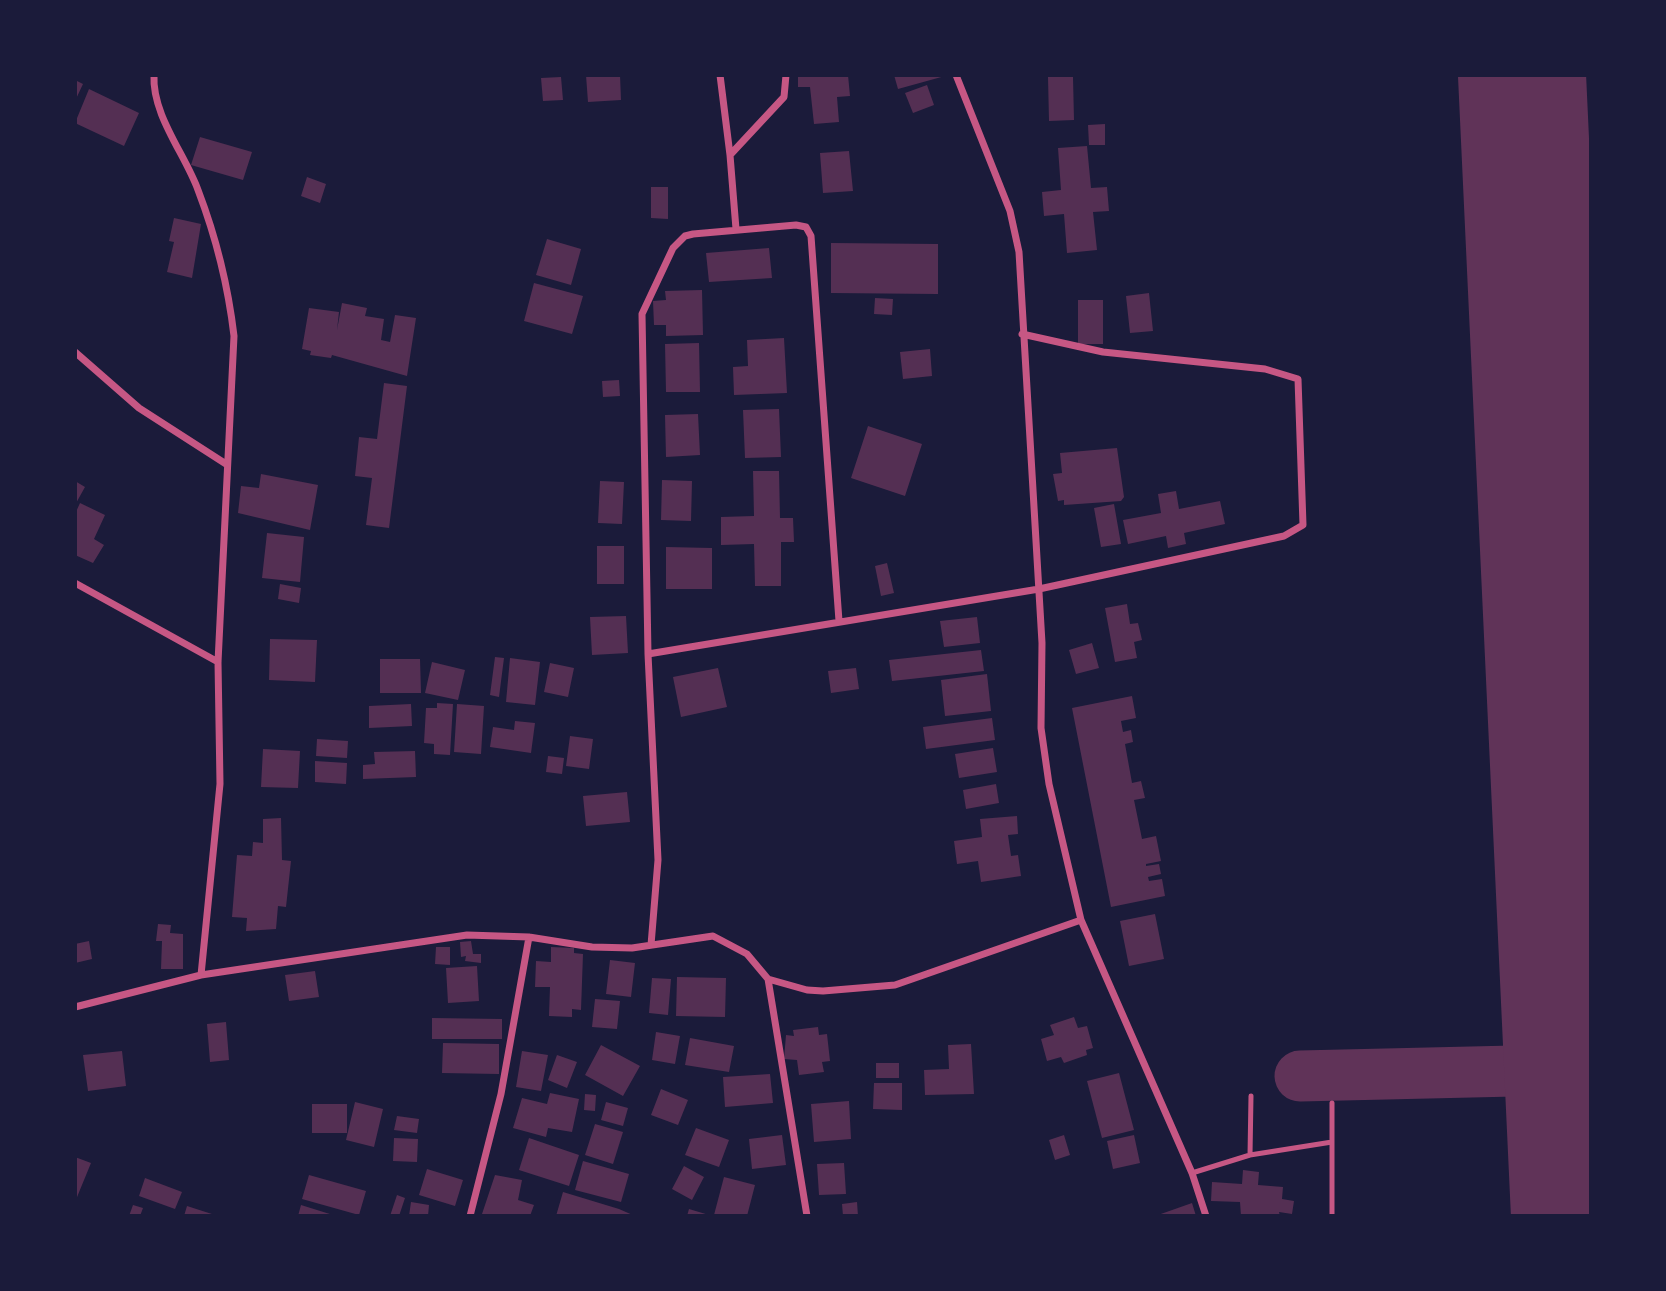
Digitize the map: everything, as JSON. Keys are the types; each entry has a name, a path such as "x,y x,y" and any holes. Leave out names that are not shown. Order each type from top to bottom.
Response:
{"street":[{"path":"154,75 153,85 161,107 197,186 212,227 229,292 234,347 218,662 220,784 201,975"},
{"path":"720,75 736,229"},
{"path":"730,155 784,97 786,75"},
{"path":"956,75 1016,231 1039,589 1043,755 1082,920 1192,1173 1206,1216"},
{"path":"651,945 658,860 648,654 642,314 678,242 693,234 801,225 811,236 839,621"},
{"path":"648,654 1039,589 1284,536 1300,528 1305,516 1301,383 1293,376 1265,369 1103,352 1022,334"},
{"path":"75,352 139,408 226,464"},
{"path":"75,583 218,662"},
{"path":"768,979 807,990 895,985 1082,920"},
{"path":"75,1007 201,975 467,935 528,937 592,947 632,948 713,936 747,954 768,979 807,1216"},
{"path":"471,1216 501,1094 528,937"}],"lane":[{"path":"1250,1155 1251,1096"},
{"path":"1332,1103 1332,1216"},
{"path":"1192,1173 1250,1155 1332,1142"}],"building":[{"path":"586,75 620,75 621,100 588,102"},
{"path":"798,75 848,75 850,96 837,97 839,122 814,124 810,87 798,87"},
{"path":"894,75 945,75 945,76 898,89"},
{"path":"561,77 563,100 543,101 541,78"},
{"path":"1048,77 1073,77 1074,120 1049,121"},
{"path":"75,80 83,84 75,101"},
{"path":"927,85 934,105 913,113 905,93"},
{"path":"89,89 139,113 124,146 75,123"},
{"path":"1105,124 1105,145 1089,145 1088,125"},
{"path":"200,137 252,152 243,180 191,165"},
{"path":"1087,146 1091,188 1107,187 1109,211 1093,212 1097,250 1067,253 1064,214 1044,216 1042,192 1061,190 1058,148"},
{"path":"849,151 853,191 823,193 820,153"},
{"path":"307,177 326,184 320,203 301,196"},
{"path":"651,187 668,187 668,219 651,218"},
{"path":"174,218 201,224 192,278 167,272 174,242 169,241"},
{"path":"547,239 581,249 571,285 536,275"},
{"path":"831,243 938,244 938,294 831,293"},
{"path":"769,248 772,278 709,282 706,253"},
{"path":"534,283 583,296 572,334 524,321"},
{"path":"702,290 703,335 666,336 666,325 654,325 653,301 666,300 665,291"},
{"path":"1149,293 1153,331 1130,333 1126,296"},
{"path":"875,298 893,299 892,315 874,314"},
{"path":"1078,300 1103,300 1103,344 1078,344"},
{"path":"342,303 367,308 365,316 384,319 381,340 390,342 395,315 416,318 407,376 332,355 331,358 310,355 311,351 302,349 309,308 339,312 337,330"},
{"path":"784,338 787,393 734,395 733,367 748,366 747,340"},
{"path":"699,343 700,392 666,392 665,344"},
{"path":"930,349 932,376 903,379 900,352"},
{"path":"619,380 620,396 603,397 602,381"},
{"path":"384,383 407,386 389,528 366,525 372,478 355,476 359,437 377,439"},
{"path":"779,409 781,457 745,458 743,410"},
{"path":"698,414 700,455 666,457 665,415"},
{"path":"868,426 922,444 905,496 851,478"},
{"path":"1117,448 1124,497 1121,501 1064,505 1064,500 1058,501 1053,474 1062,473 1060,453"},
{"path":"753,471 779,471 780,518 793,518 794,542 781,542 781,586 755,586 754,544 721,545 721,517 754,516"},
{"path":"261,474 318,485 310,530 238,513 241,486 259,488"},
{"path":"662,480 692,481 691,521 661,520"},
{"path":"75,481 85,487 75,505"},
{"path":"600,481 624,482 622,524 598,523"},
{"path":"1176,491 1179,509 1220,501 1225,524 1184,533 1186,544 1168,548 1166,536 1128,544 1123,520 1161,513 1158,494"},
{"path":"80,503 105,515 94,539 104,545 93,563 75,555 75,514"},
{"path":"1114,504 1121,544 1101,547 1094,508"},
{"path":"267,533 304,537 300,582 262,578"},
{"path":"597,546 624,546 624,584 597,584"},
{"path":"666,547 712,548 712,589 666,589"},
{"path":"887,563 894,593 881,596 875,566"},
{"path":"280,584 301,588 299,603 278,599"},
{"path":"1127,604 1130,624 1138,623 1142,640 1134,642 1137,658 1115,662 1105,608"},
{"path":"626,616 628,653 592,655 590,617"},
{"path":"977,617 980,643 944,647 940,621"},
{"path":"270,639 317,640 315,682 269,680"},
{"path":"1092,643 1099,668 1076,674 1069,650"},
{"path":"981,650 984,671 892,681 889,660"},
{"path":"495,657 504,658 499,697 490,695"},
{"path":"510,658 540,662 535,705 506,702"},
{"path":"380,659 420,659 421,693 380,693"},
{"path":"432,662 465,670 458,700 425,693"},
{"path":"550,663 574,668 568,697 544,692"},
{"path":"718,668 727,707 681,717 673,677"},
{"path":"856,668 859,689 831,693 828,671"},
{"path":"987,674 991,711 945,716 941,680"},
{"path":"1132,696 1136,718 1121,721 1123,732 1131,730 1133,742 1125,744 1132,783 1141,781 1145,798 1134,800 1142,839 1156,836 1161,861 1146,864 1159,864 1161,874 1148,877 1149,881 1162,879 1165,896 1111,907 1072,708"},
{"path":"437,703 453,704 450,755 434,754 434,744 424,743 426,708 437,708"},
{"path":"411,704 412,726 369,728 369,706"},
{"path":"457,704 484,706 481,754 454,752"},
{"path":"992,718 995,740 926,749 923,727"},
{"path":"515,721 535,723 531,753 490,747 493,727 514,730"},
{"path":"570,736 593,739 589,769 566,766"},
{"path":"317,739 348,741 347,758 316,756"},
{"path":"993,748 997,772 959,778 955,754"},
{"path":"263,749 300,751 298,788 261,787"},
{"path":"415,751 416,777 363,779 363,765 375,764 374,752"},
{"path":"548,756 564,758 562,774 546,772"},
{"path":"315,761 347,763 346,784 315,782"},
{"path":"996,784 999,803 966,809 963,790"},
{"path":"627,792 630,822 586,826 583,796"},
{"path":"1017,816 1018,834 1008,835 1011,856 1018,855 1021,876 981,882 978,861 957,864 954,841 982,837 980,819"},
{"path":"281,818 282,860 291,861 286,907 278,906 276,929 246,931 247,918 232,917 237,855 252,856 253,842 263,843 263,819"},
{"path":"1155,914 1164,959 1129,966 1120,921"},
{"path":"158,924 171,925 170,933 183,934 183,969 161,969 162,941 156,941"},
{"path":"89,941 92,959 75,963 75,944"},
{"path":"471,941 473,954 481,954 481,963 465,961 466,956 461,957 460,942"},
{"path":"436,947 450,947 450,965 435,964"},
{"path":"551,947 574,948 574,953 583,954 581,1010 572,1009 572,1017 549,1016 550,987 535,987 536,961 551,962"},
{"path":"610,960 635,963 631,997 606,994"},
{"path":"477,966 479,1001 448,1003 446,968"},
{"path":"315,971 319,997 289,1001 285,975"},
{"path":"677,977 726,978 725,1017 676,1016"},
{"path":"652,978 671,979 668,1015 649,1013"},
{"path":"595,999 620,1001 617,1029 592,1027"},
{"path":"1074,1017 1078,1028 1087,1026 1093,1048 1086,1050 1087,1055 1064,1063 1061,1057 1047,1061 1041,1039 1054,1035 1050,1025"},
{"path":"432,1018 502,1019 502,1039 432,1039"},
{"path":"226,1022 229,1060 210,1062 207,1024"},
{"path":"818,1027 819,1035 827,1034 830,1061 822,1062 824,1072 799,1075 797,1060 784,1059 786,1035 794,1036 793,1030"},
{"path":"656,1032 680,1036 675,1064 652,1060"},
{"path":"690,1038 734,1046 729,1072 685,1065"},
{"path":"443,1043 499,1044 499,1074 442,1073"},
{"path":"971,1044 974,1094 925,1095 924,1070 949,1069 948,1045"},
{"path":"601,1045 640,1066 623,1096 585,1075"},
{"path":"122,1051 126,1086 88,1091 83,1055"},
{"path":"522,1051 548,1055 541,1091 516,1087"},
{"path":"557,1055 577,1062 567,1088 548,1080"},
{"path":"876,1063 899,1063 899,1078 876,1078"},
{"path":"1119,1073 1134,1130 1102,1138 1087,1081"},
{"path":"770,1074 773,1103 725,1107 723,1077"},
{"path":"874,1083 902,1083 902,1110 873,1109"},
{"path":"661,1089 688,1100 678,1125 651,1115"},
{"path":"550,1093 579,1099 572,1132 548,1128 546,1137 513,1128 522,1098 547,1104"},
{"path":"585,1094 596,1095 595,1111 584,1110"},
{"path":"849,1101 851,1139 814,1142 811,1104"},
{"path":"355,1102 383,1109 374,1147 346,1140"},
{"path":"606,1102 628,1108 623,1126 601,1120"},
{"path":"312,1104 347,1104 347,1133 312,1133"},
{"path":"397,1116 419,1119 417,1133 394,1130"},
{"path":"595,1124 623,1132 613,1164 585,1155"},
{"path":"696,1128 729,1140 719,1167 685,1155"},
{"path":"782,1135 786,1165 752,1169 749,1139"},
{"path":"1064,1135 1070,1155 1055,1160 1049,1140"},
{"path":"1134,1135 1140,1163 1113,1169 1107,1141"},
{"path":"394,1138 418,1139 417,1162 393,1161"},
{"path":"529,1138 579,1155 569,1186 519,1170"},
{"path":"75,1157 91,1163 75,1202"},
{"path":"583,1161 629,1174 621,1202 575,1190"},
{"path":"844,1163 846,1194 819,1195 817,1164"},
{"path":"684,1166 704,1177 692,1200 672,1189"},
{"path":"427,1169 463,1180 455,1206 419,1195"},
{"path":"1243,1170 1259,1172 1258,1185 1283,1187 1282,1199 1294,1201 1292,1214 1279,1212 1280,1216 1241,1216 1240,1202 1211,1201 1212,1182 1242,1184"},
{"path":"309,1175 366,1191 359,1215 302,1199"},
{"path":"495,1175 522,1180 518,1200 534,1205 530,1216 482,1214"},
{"path":"724,1177 755,1185 747,1216 714,1215"},
{"path":"145,1178 182,1192 175,1209 139,1196"},
{"path":"563,1192 619,1209 635,1216 556,1216"},
{"path":"397,1195 405,1198 399,1216 390,1216"},
{"path":"411,1202 429,1205 428,1216 409,1216"},
{"path":"857,1202 858,1216 843,1216 842,1204"},
{"path":"1192,1203 1196,1216 1158,1216 1158,1215"},
{"path":"133,1205 143,1208 140,1216 129,1216"},
{"path":"301,1205 333,1215 333,1216 298,1216"},
{"path":"187,1206 215,1215 215,1216 184,1216"},
{"path":"689,1209 709,1215 709,1216 687,1216"}],"taxiway":[{"path":"1544,542 1591,536"},
{"path":"1566,1019 1557,1039 1547,1052 1534,1063 1514,1071 1536,1082 1550,1094 1561,1109 1571,1131"},
{"path":"1300,1076 1514,1071"}],"runway":[{"path":"1522,75 1575,1216"}]}
